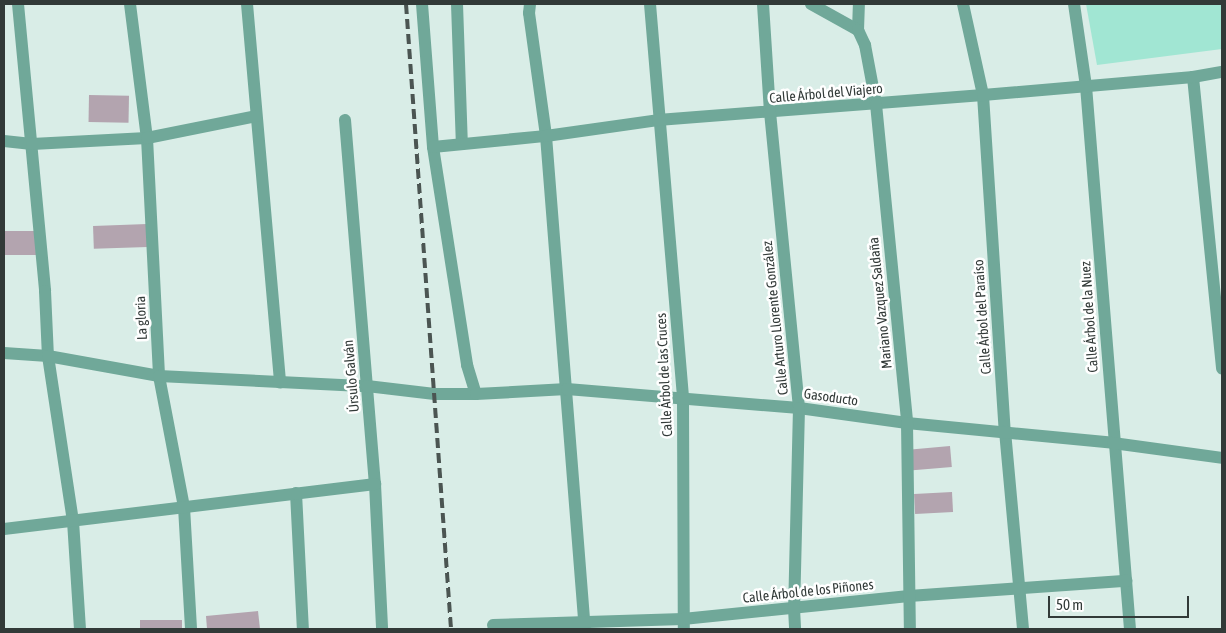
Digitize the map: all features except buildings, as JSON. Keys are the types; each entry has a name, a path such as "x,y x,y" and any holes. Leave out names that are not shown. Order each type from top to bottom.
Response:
{"street":[{"path":"18,4 45,291 48,356 73,521 80,629"},
{"name":"La gloria","path":"130,4 147,138 159,376 184,507 191,629"},
{"path":"247,4 280,383"},
{"path":"422,4 433,147 467,365 476,394"},
{"path":"457,4 462,144"},
{"path":"530,4 529,13 546,136 584,626"},
{"name":"Calle Árbol de las Cruces","path":"650,4 658,120 683,399 684,624"},
{"name":"Calle Arturo Llorente González","path":"763,4 770,112 799,408 795,629"},
{"path":"811,4 858,30 859,4"},
{"name":"Calle Árbol del Paraíso","path":"963,4 983,95 1005,431 1023,629"},
{"name":"Calle Árbol de la Nuez","path":"1074,4 1086,86 1130,629"},
{"name":"Mariano Vazquez Saldaña","path":"858,30 865,45 876,104 907,422 908,596 910,629"},
{"name":"Calle Árbol del Viajero","path":"433,147 546,136 658,120 983,95 1193,77 1222,72"},
{"path":"1193,77 1222,370"},
{"path":"4,141 32,144 147,138 256,116"},
{"name":"Úrsulo Galván","path":"346,120 374,484 382,629"},
{"name":"Gasoducto","path":"4,353 48,356 159,376 367,386 435,394 476,394 567,389 799,408 907,422 1114,442 1222,458"},
{"path":"4,530 374,484"},
{"path":"296,493 304,629"},
{"name":"Calle Árbol de los Piñones","path":"493,625 684,624 794,608 908,596 1126,581"}],"green space":[{"path":"1086,4 1222,4 1222,49 1097,65"}],"railway":[{"path":"406,4 451,629"}]}
